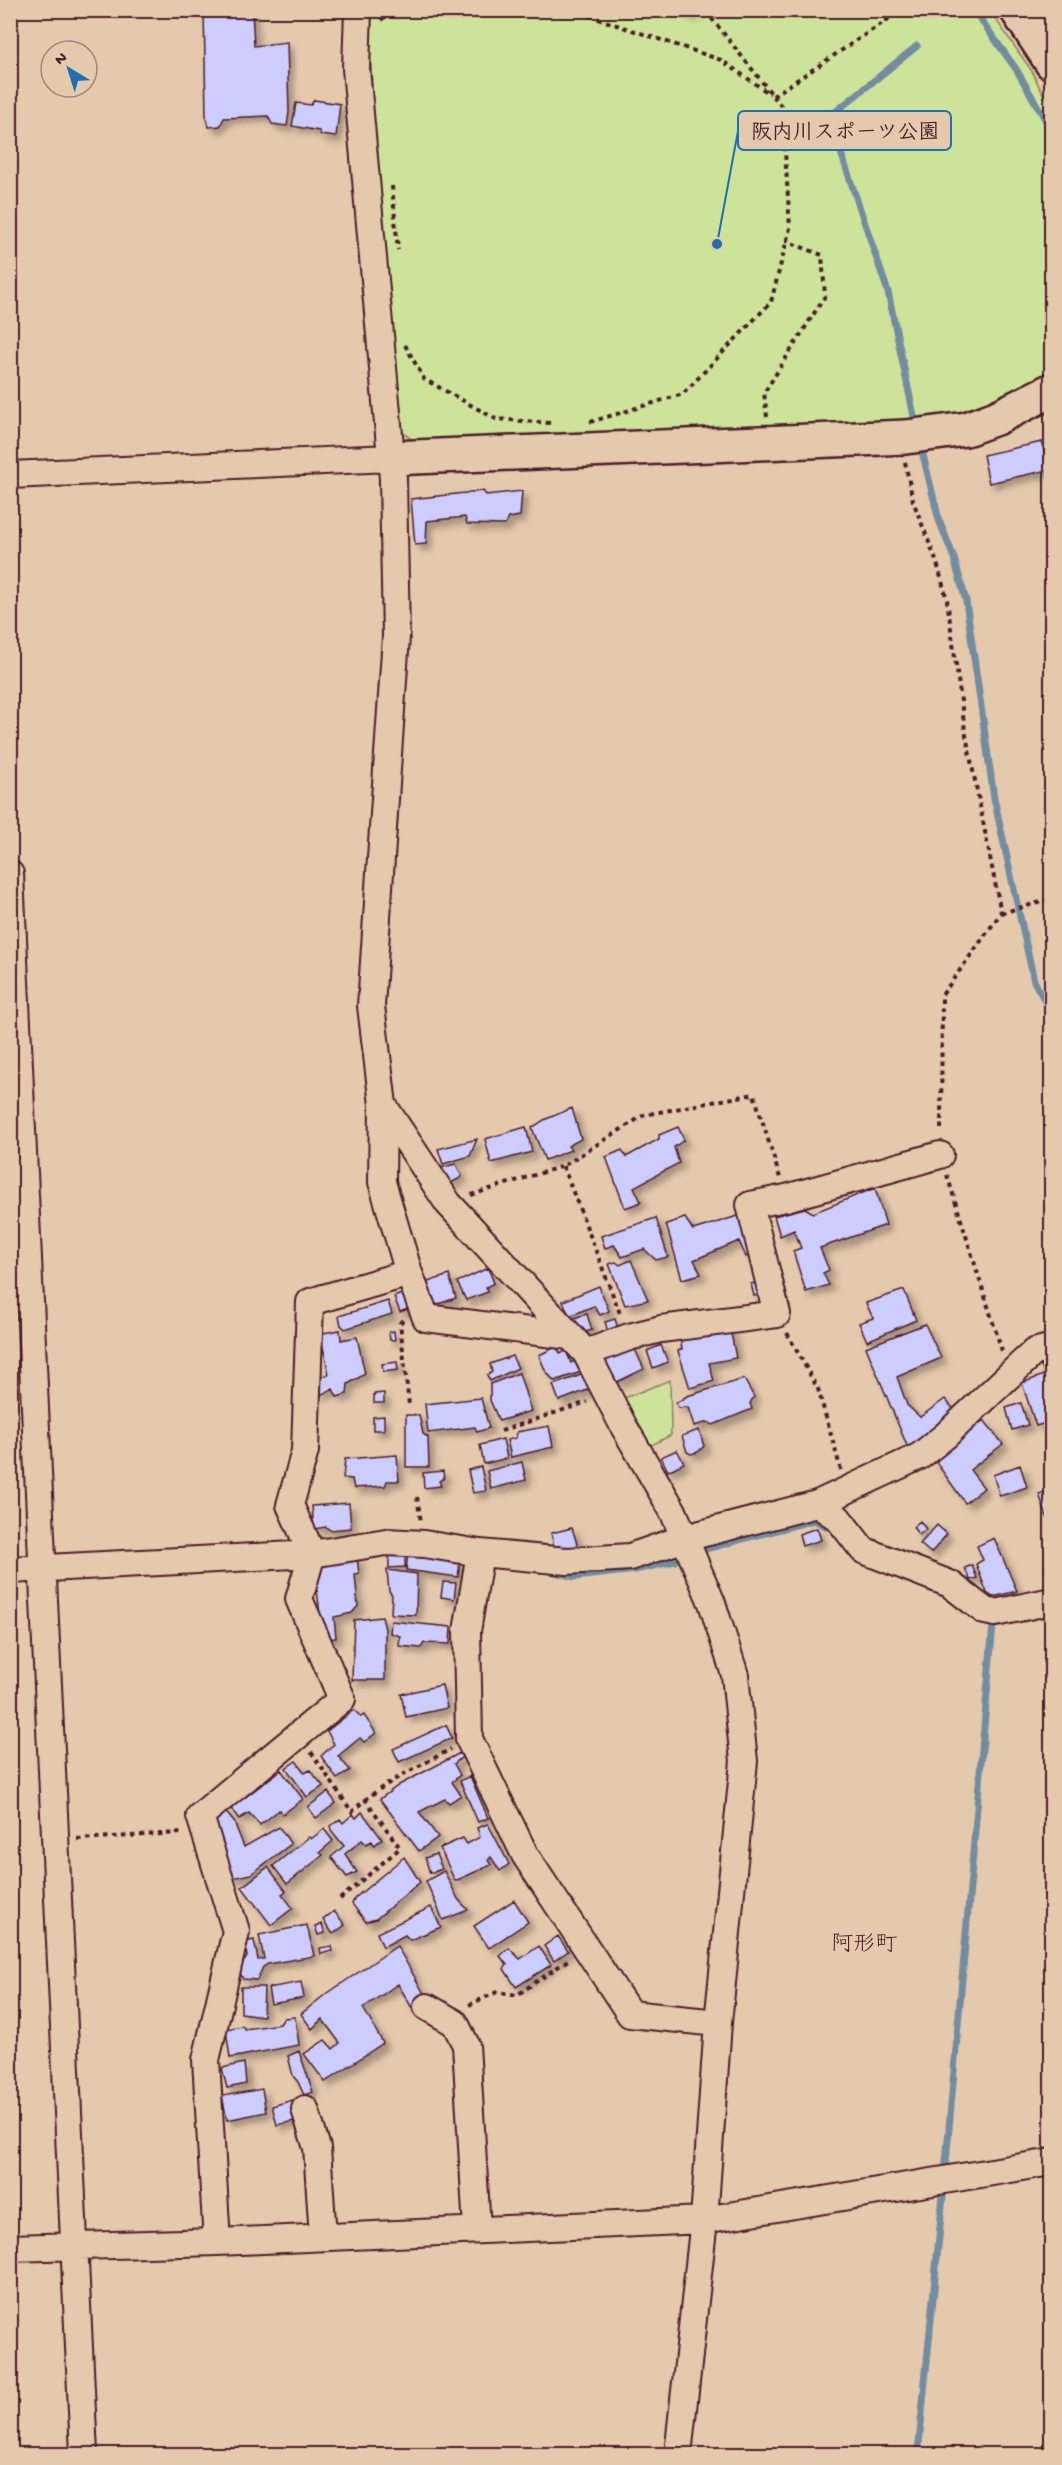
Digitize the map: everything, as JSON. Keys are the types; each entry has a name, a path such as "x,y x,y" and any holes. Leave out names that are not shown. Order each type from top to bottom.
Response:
{"street":[{"path":"1017,10 1052,63"},
{"path":"367,17 356,69 393,479 396,636 371,1006 383,1105 382,1182 409,1273 426,1318 578,1345 661,1329 777,1314 750,1205 786,1198 940,1155"},
{"path":"10,475 771,444 911,436 966,429 996,418 1052,390"},
{"path":"10,874 84,2454"},
{"path":"383,1105 448,1203 578,1345 673,1511 712,1603 735,1675 744,1761 718,2023 705,2220 678,2454"},
{"path":"217,2242 206,2060 236,1931 200,1816 342,1699 299,1599 312,1554 290,1505 305,1451 310,1302 409,1273"},
{"path":"10,1569 312,1554 386,1542 424,1544 480,1553 567,1561 630,1557 685,1538 817,1504 920,1456 945,1436 1034,1352 1052,1347"},
{"path":"817,1504 838,1518 863,1550 950,1584 985,1611 995,1613 1052,1601"},
{"path":"480,1553 467,1630 469,1739 525,1854 630,2014 718,2023"},
{"path":"435,2012 455,2024 466,2045 477,2230"},
{"path":"304,2109 317,2148 323,2237"},
{"path":"10,2248 217,2242 705,2220 1052,2162"}],"path":[{"path":"367,17 392,10"},
{"path":"572,10 721,60 773,96"},
{"path":"580,424 683,394 771,302 790,228 782,107 705,10"},
{"path":"773,96 890,18 884,10"},
{"path":"392,183 398,252"},
{"path":"771,444 764,393 825,296 822,255 786,241"},
{"path":"405,344 424,379 496,419 559,423"},
{"path":"911,436 913,501 937,563 947,600 965,730 1002,913"},
{"path":"1010,1374 940,1155 942,995 1002,913 1052,899"},
{"path":"448,1203 491,1187 563,1166 644,1115 754,1094 786,1198"},
{"path":"563,1166 629,1337"},
{"path":"777,1314 818,1389 848,1491"},
{"path":"409,1405 400,1323 405,1317 426,1318"},
{"path":"501,1431 595,1399 609,1397"},
{"path":"299,1734 352,1812 365,1799 469,1739"},
{"path":"340,1899 400,1848 365,1799"},
{"path":"56,1840 205,1831"},
{"path":"435,2012 497,1992 517,1995 586,1948"}],"green space":[{"path":"369,11 990,11 1031,70 1051,110 1051,376 996,404 954,416 901,424 414,441 401,431 374,139"},
{"path":"670,1380 671,1435 644,1449 617,1401"}],"building":[{"path":"204,10 252,10 254,46 287,42 289,112 287,126 272,124 268,116 224,118 220,126 209,127 206,116"},
{"path":"680,10 694,10 692,16"},
{"path":"314,100 340,104 336,137 292,126 296,103 311,105"},
{"path":"1042,442 1048,470 989,483 983,455"},
{"path":"483,491 486,495 522,491 520,516 508,518 505,525 467,524 465,517 427,521 426,544 415,545 411,499"},
{"path":"572,1108 581,1139 568,1146 571,1150 545,1160 532,1128"},
{"path":"526,1127 532,1152 491,1163 485,1139"},
{"path":"678,1127 684,1140 674,1147 679,1163 634,1187 641,1202 625,1208 606,1157 622,1150 626,1157 659,1139 659,1135"},
{"path":"477,1139 470,1156 443,1164 438,1149"},
{"path":"456,1164 462,1177 451,1183 440,1168"},
{"path":"875,1188 886,1225 820,1248 829,1270 823,1273 829,1285 806,1292 793,1251 801,1248 794,1230 780,1236 774,1216 805,1208 813,1213"},
{"path":"744,1214 752,1254 746,1257 739,1241 694,1260 701,1274 682,1279 666,1224 685,1218 693,1230"},
{"path":"656,1218 668,1257 656,1260 644,1249 622,1257 614,1245 605,1248 601,1236"},
{"path":"631,1260 648,1300 625,1305 609,1264 616,1262 620,1265"},
{"path":"488,1268 494,1283 486,1287 488,1292 466,1300 457,1282"},
{"path":"449,1275 456,1298 429,1307 422,1284"},
{"path":"759,1282 762,1294 754,1296 751,1284"},
{"path":"599,1286 609,1311 600,1315 594,1306 569,1316 563,1301"},
{"path":"904,1290 916,1320 867,1341 859,1323 873,1318 866,1303"},
{"path":"404,1293 410,1308 400,1312 394,1297"},
{"path":"388,1301 392,1314 345,1329 341,1325 339,1316"},
{"path":"587,1314 592,1330 582,1333 571,1319"},
{"path":"615,1319 618,1328 608,1332 605,1322"},
{"path":"925,1324 941,1358 897,1377 907,1405 920,1417 945,1399 955,1411 908,1448 866,1347"},
{"path":"730,1328 736,1358 709,1363 714,1381 690,1388 678,1351 682,1349 680,1338"},
{"path":"340,1330 341,1340 357,1337 365,1374 348,1384 347,1394 337,1397 333,1389 320,1395 317,1378 329,1374 323,1347 319,1345 318,1334"},
{"path":"394,1331 395,1340 390,1340 389,1332"},
{"path":"633,1345 644,1369 615,1383 603,1359"},
{"path":"661,1345 668,1362 653,1368 647,1351"},
{"path":"556,1347 561,1354 566,1350 571,1363 574,1361 581,1372 554,1381 545,1370 539,1355"},
{"path":"512,1356 518,1368 490,1381 487,1375 492,1372 490,1364"},
{"path":"1052,1358 1052,1421 1036,1426 1022,1383 1044,1375 1041,1363"},
{"path":"397,1362 398,1370 383,1372 382,1364"},
{"path":"519,1373 531,1411 499,1421 490,1400 490,1384"},
{"path":"584,1374 590,1389 559,1401 553,1385"},
{"path":"744,1379 754,1397 750,1403 752,1409 713,1425 708,1422 694,1426 688,1407 678,1408 676,1403 687,1396"},
{"path":"384,1393 384,1403 374,1403 374,1394"},
{"path":"481,1398 489,1428 477,1432 475,1427 428,1433 425,1404"},
{"path":"1021,1403 1028,1425 1012,1430 1006,1408"},
{"path":"406,1415 419,1415 423,1434 428,1437 429,1467 406,1467"},
{"path":"384,1416 384,1430 373,1430 373,1417"},
{"path":"984,1420 1003,1444 970,1470 984,1488 965,1503 933,1458"},
{"path":"549,1426 553,1447 511,1457 507,1440 516,1438 517,1432"},
{"path":"699,1430 704,1446 698,1452 691,1454 687,1452 682,1436"},
{"path":"503,1439 507,1458 484,1464 480,1445"},
{"path":"677,1450 684,1463 668,1471 661,1457"},
{"path":"397,1455 399,1481 387,1481 385,1486 354,1488 352,1479 343,1478 345,1459"},
{"path":"522,1462 526,1480 491,1489 487,1471"},
{"path":"1020,1465 1027,1487 1000,1496 993,1475"},
{"path":"481,1467 486,1491 473,1493 468,1470"},
{"path":"443,1471 444,1478 439,1481 441,1486 424,1488 423,1473"},
{"path":"1052,1490 1052,1531 1039,1494"},
{"path":"349,1503 351,1528 314,1529 312,1506"},
{"path":"920,1521 926,1529 919,1535 913,1527"},
{"path":"937,1525 947,1534 931,1553 920,1544"},
{"path":"572,1528 578,1547 554,1547 551,1533"},
{"path":"817,1528 821,1540 802,1546 799,1534"},
{"path":"994,1538 1017,1591 993,1597 987,1593 976,1564 983,1560 977,1546"},
{"path":"405,1553 405,1567 389,1568 389,1554"},
{"path":"408,1554 460,1561 458,1577 406,1570"},
{"path":"357,1557 359,1574 355,1575 358,1606 352,1613 334,1617 336,1638 326,1639 322,1631 315,1573 321,1562"},
{"path":"972,1565 977,1578 970,1580 965,1568"},
{"path":"1052,1566 1052,1581 1047,1582 1045,1567"},
{"path":"387,1570 417,1574 416,1615 391,1614 392,1595 389,1591"},
{"path":"443,1582 456,1583 454,1599 441,1597"},
{"path":"382,1617 385,1629 385,1680 352,1680 354,1620"},
{"path":"391,1621 451,1627 450,1644 424,1643 421,1648 399,1646 400,1636 390,1633"},
{"path":"442,1685 447,1708 406,1717 401,1694"},
{"path":"354,1710 361,1717 364,1715 376,1733 364,1742 360,1738 338,1756 350,1770 337,1779 321,1756 334,1744 327,1731"},
{"path":"446,1725 452,1738 399,1762 393,1749"},
{"path":"460,1753 462,1757 454,1764 460,1775 452,1782 461,1795 449,1803 445,1799 419,1812 438,1837 419,1851 380,1799 399,1785"},
{"path":"296,1761 305,1773 310,1770 323,1786 307,1797 286,1768"},
{"path":"281,1770 303,1799 283,1814 279,1810 260,1825 249,1813 239,1819 229,1806 240,1798 243,1799"},
{"path":"470,1776 488,1818 478,1822 460,1781"},
{"path":"328,1792 336,1803 316,1818 308,1807"},
{"path":"225,1811 234,1822 244,1847 279,1827 291,1844 251,1874 232,1878 211,1821"},
{"path":"362,1812 382,1839 374,1845 372,1841 366,1844 362,1840 345,1854 357,1872 347,1877 331,1857 344,1846 331,1830 331,1826 340,1819 343,1823 353,1814 356,1818"},
{"path":"488,1824 509,1864 500,1871 491,1857 488,1860 491,1865 455,1881 440,1848 463,1838 467,1844 480,1837 477,1828"},
{"path":"324,1829 333,1841 320,1852 323,1855 287,1884 273,1866 309,1837 311,1839"},
{"path":"436,1854 442,1869 430,1873 425,1858"},
{"path":"404,1857 420,1882 376,1919 366,1922 352,1904 355,1898"},
{"path":"268,1867 286,1891 282,1894 293,1908 271,1925 242,1887"},
{"path":"444,1871 458,1899 468,1910 443,1920 426,1881"},
{"path":"514,1900 528,1922 489,1948 474,1926"},
{"path":"431,1907 441,1927 410,1940 405,1935 383,1947 377,1933"},
{"path":"334,1911 345,1925 333,1934 323,1920"},
{"path":"322,1924 325,1933 318,1935 315,1926"},
{"path":"307,1925 314,1956 268,1964 263,1967 257,1980 243,1979 240,1973 247,1957 245,1942 254,1940 258,1960 264,1959 259,1935"},
{"path":"558,1936 568,1951 554,1961 544,1946"},
{"path":"331,1946 332,1951 321,1954 320,1948"},
{"path":"397,1946 427,1999 412,2008 398,1984 363,2008 383,2043 325,2082 304,2054 325,2040 333,2049 340,2043 322,2019 312,2029 301,2014"},
{"path":"539,1946 551,1965 516,1987 504,1969 507,1965 500,1956 509,1948 520,1959"},
{"path":"301,1982 304,1998 271,2004 268,1988"},
{"path":"241,1987 264,1987 263,2016 241,2013"},
{"path":"295,2017 299,2045 230,2058 226,2029 280,2024 284,2018"},
{"path":"299,2051 313,2092 304,2095 293,2076 288,2056"},
{"path":"244,2063 246,2084 227,2088 222,2068"},
{"path":"262,2089 266,2112 227,2120 222,2096"},
{"path":"293,2100 298,2120 277,2125 272,2106"}],"waterway":[{"path":"974,10 1016,69 1052,131"},
{"path":"916,426 888,292 829,117 917,46"},
{"path":"920,443 939,520 954,558 966,601 994,798 1034,981 1052,1014"},
{"path":"698,1551 814,1520 833,1530"},
{"path":"551,1571 575,1577 635,1570 675,1561"},
{"path":"945,2174 993,1624"},
{"path":"918,2454 944,2185"}],"place":[{"name":"阪内川スポーツ公園","path":"717,244"}],"district":[{"name":"阿形町","path":"864,1942"}]}
